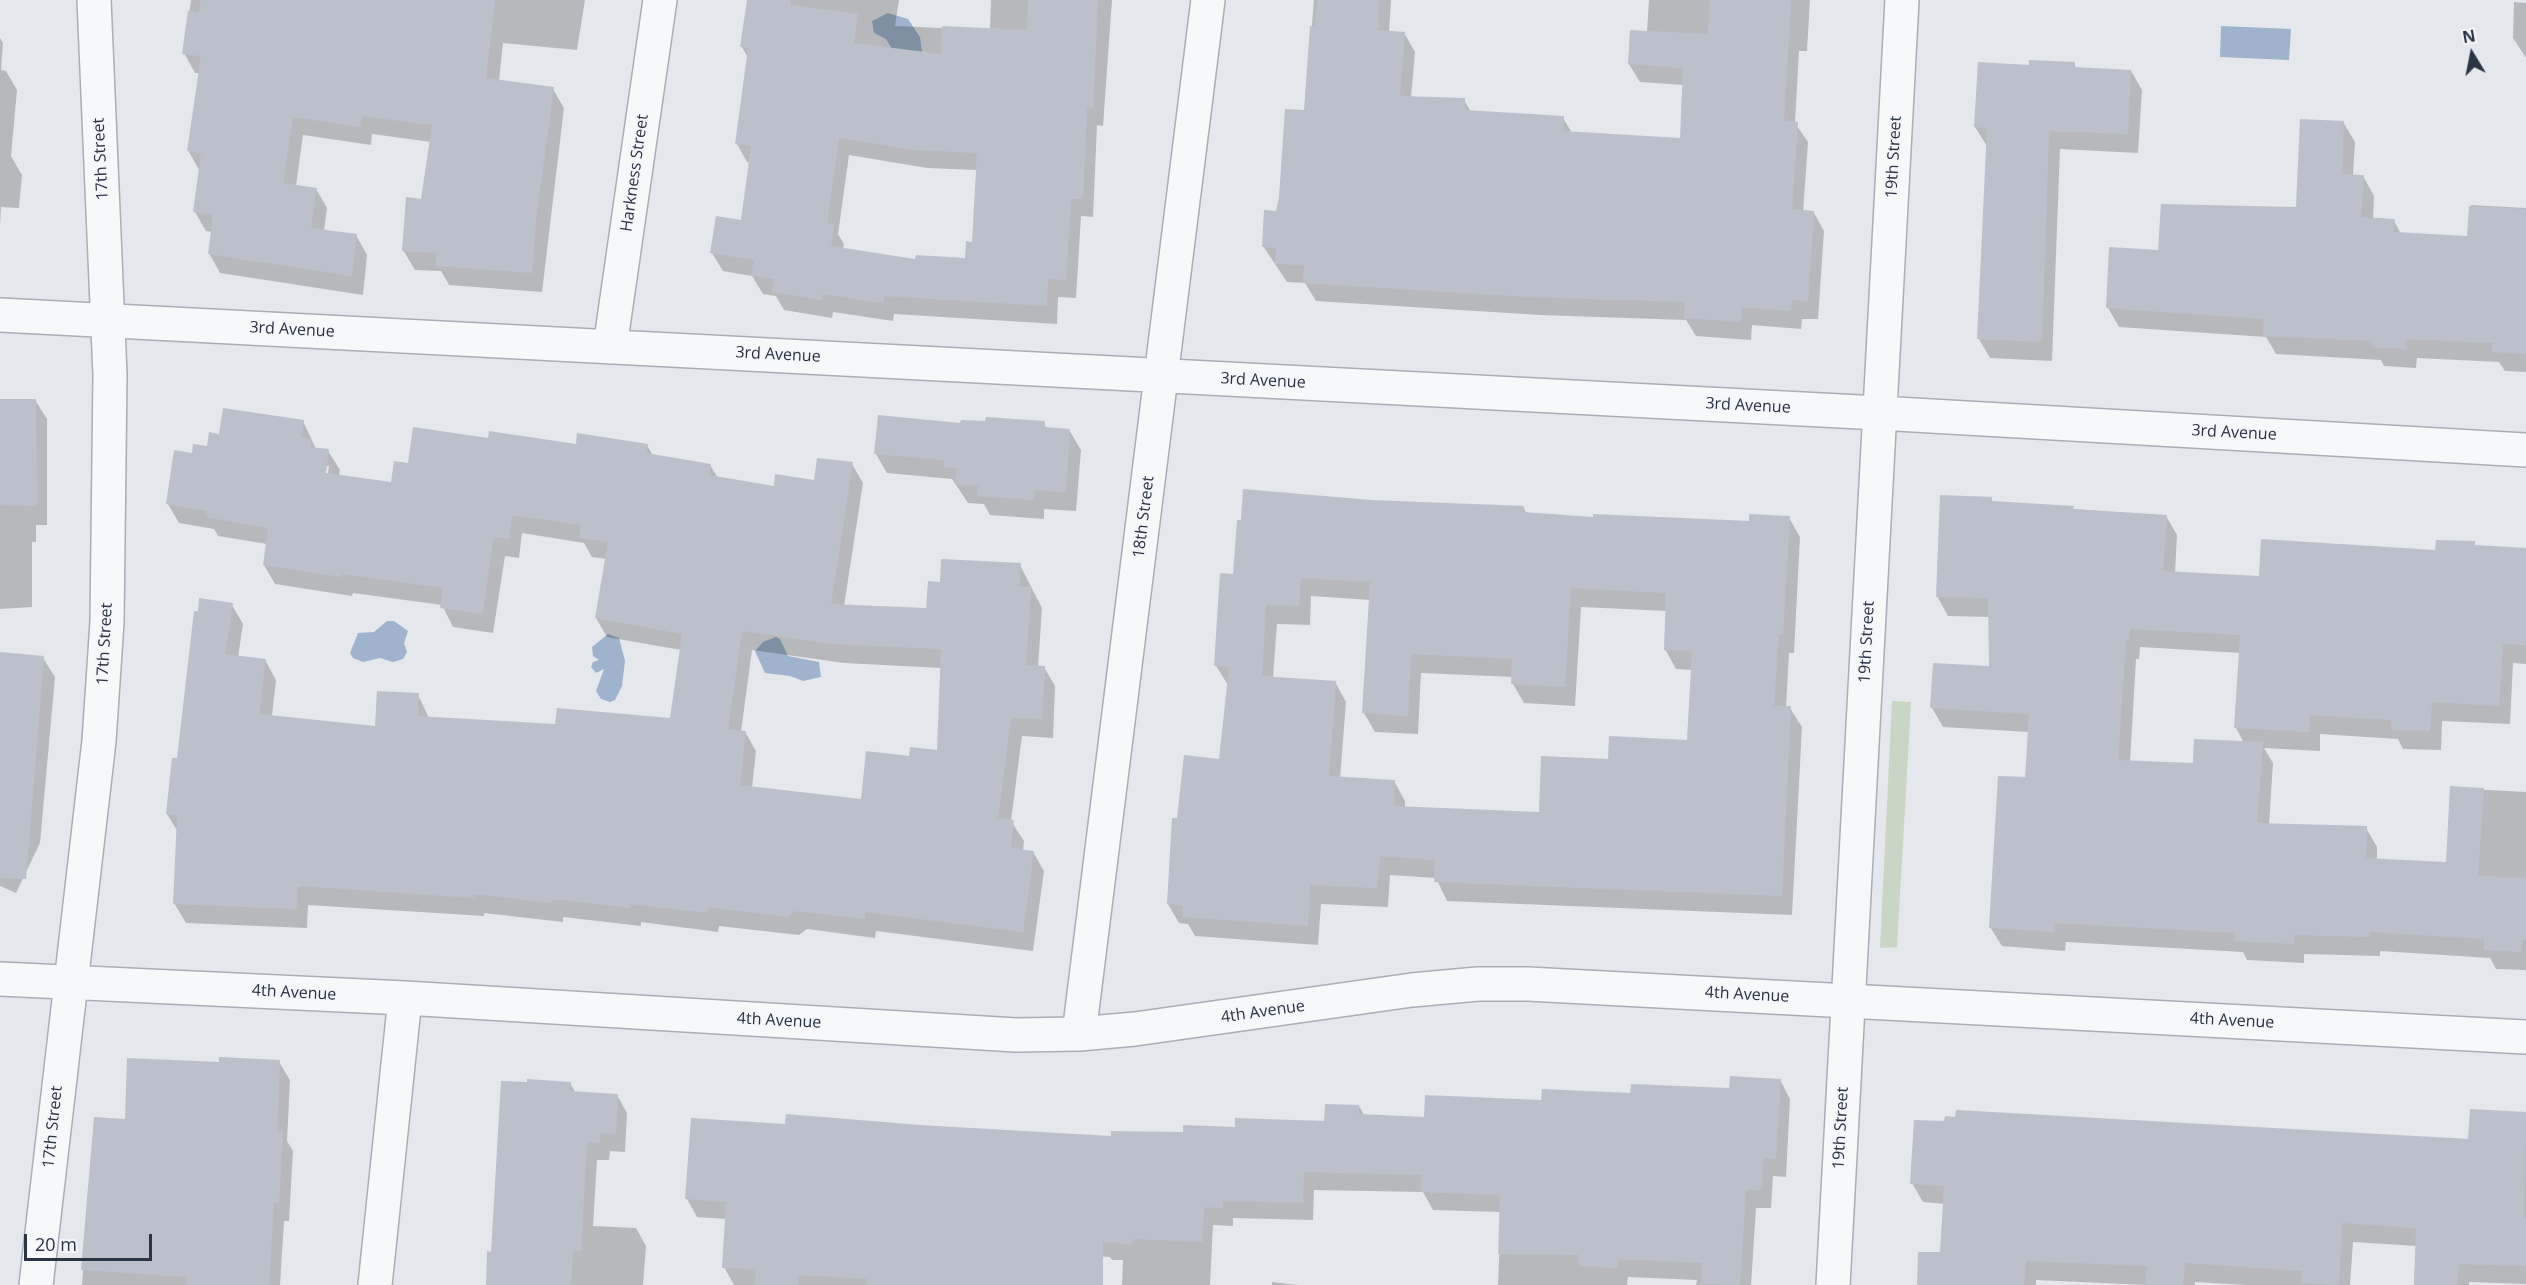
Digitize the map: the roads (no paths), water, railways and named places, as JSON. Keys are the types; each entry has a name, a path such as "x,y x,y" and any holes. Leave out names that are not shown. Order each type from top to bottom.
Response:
{"street":[{"name":"17th Street","path":"36,1285 69,982 99,741 107,622 110,375 94,0"},
{"name":"Harkness Street","path":"610,347 660,0"},
{"name":"18th Street","path":"1079,1034 1208,0"},
{"name":"19th Street","path":"1833,1285 1902,0"},
{"name":"3rd Avenue","path":"0,315 1879,413 2526,450"},
{"name":"4th Avenue","path":"0,979 405,998 1016,1035 1079,1034 1171,1025 1412,990 1478,984 1585,986 2526,1037"},
{"path":"375,1285 405,998"}],"water":[{"path":"888,13 908,19 920,37 922,52 892,49 886,39 874,33 872,21"},
{"path":"2221,26 2291,29 2289,60 2220,57"},
{"path":"387,621 394,621 408,631 404,643 407,652 403,659 393,662 380,658 363,662 353,658 350,653 358,633 374,632"},
{"path":"608,634 619,638 625,661 622,686 615,700 610,702 601,699 596,691 604,669 596,673 591,667 593,662 599,660 593,656 592,647"},
{"path":"776,637 780,639 788,656 819,662 821,677 803,681 790,676 765,673 755,651 763,642"}]}
